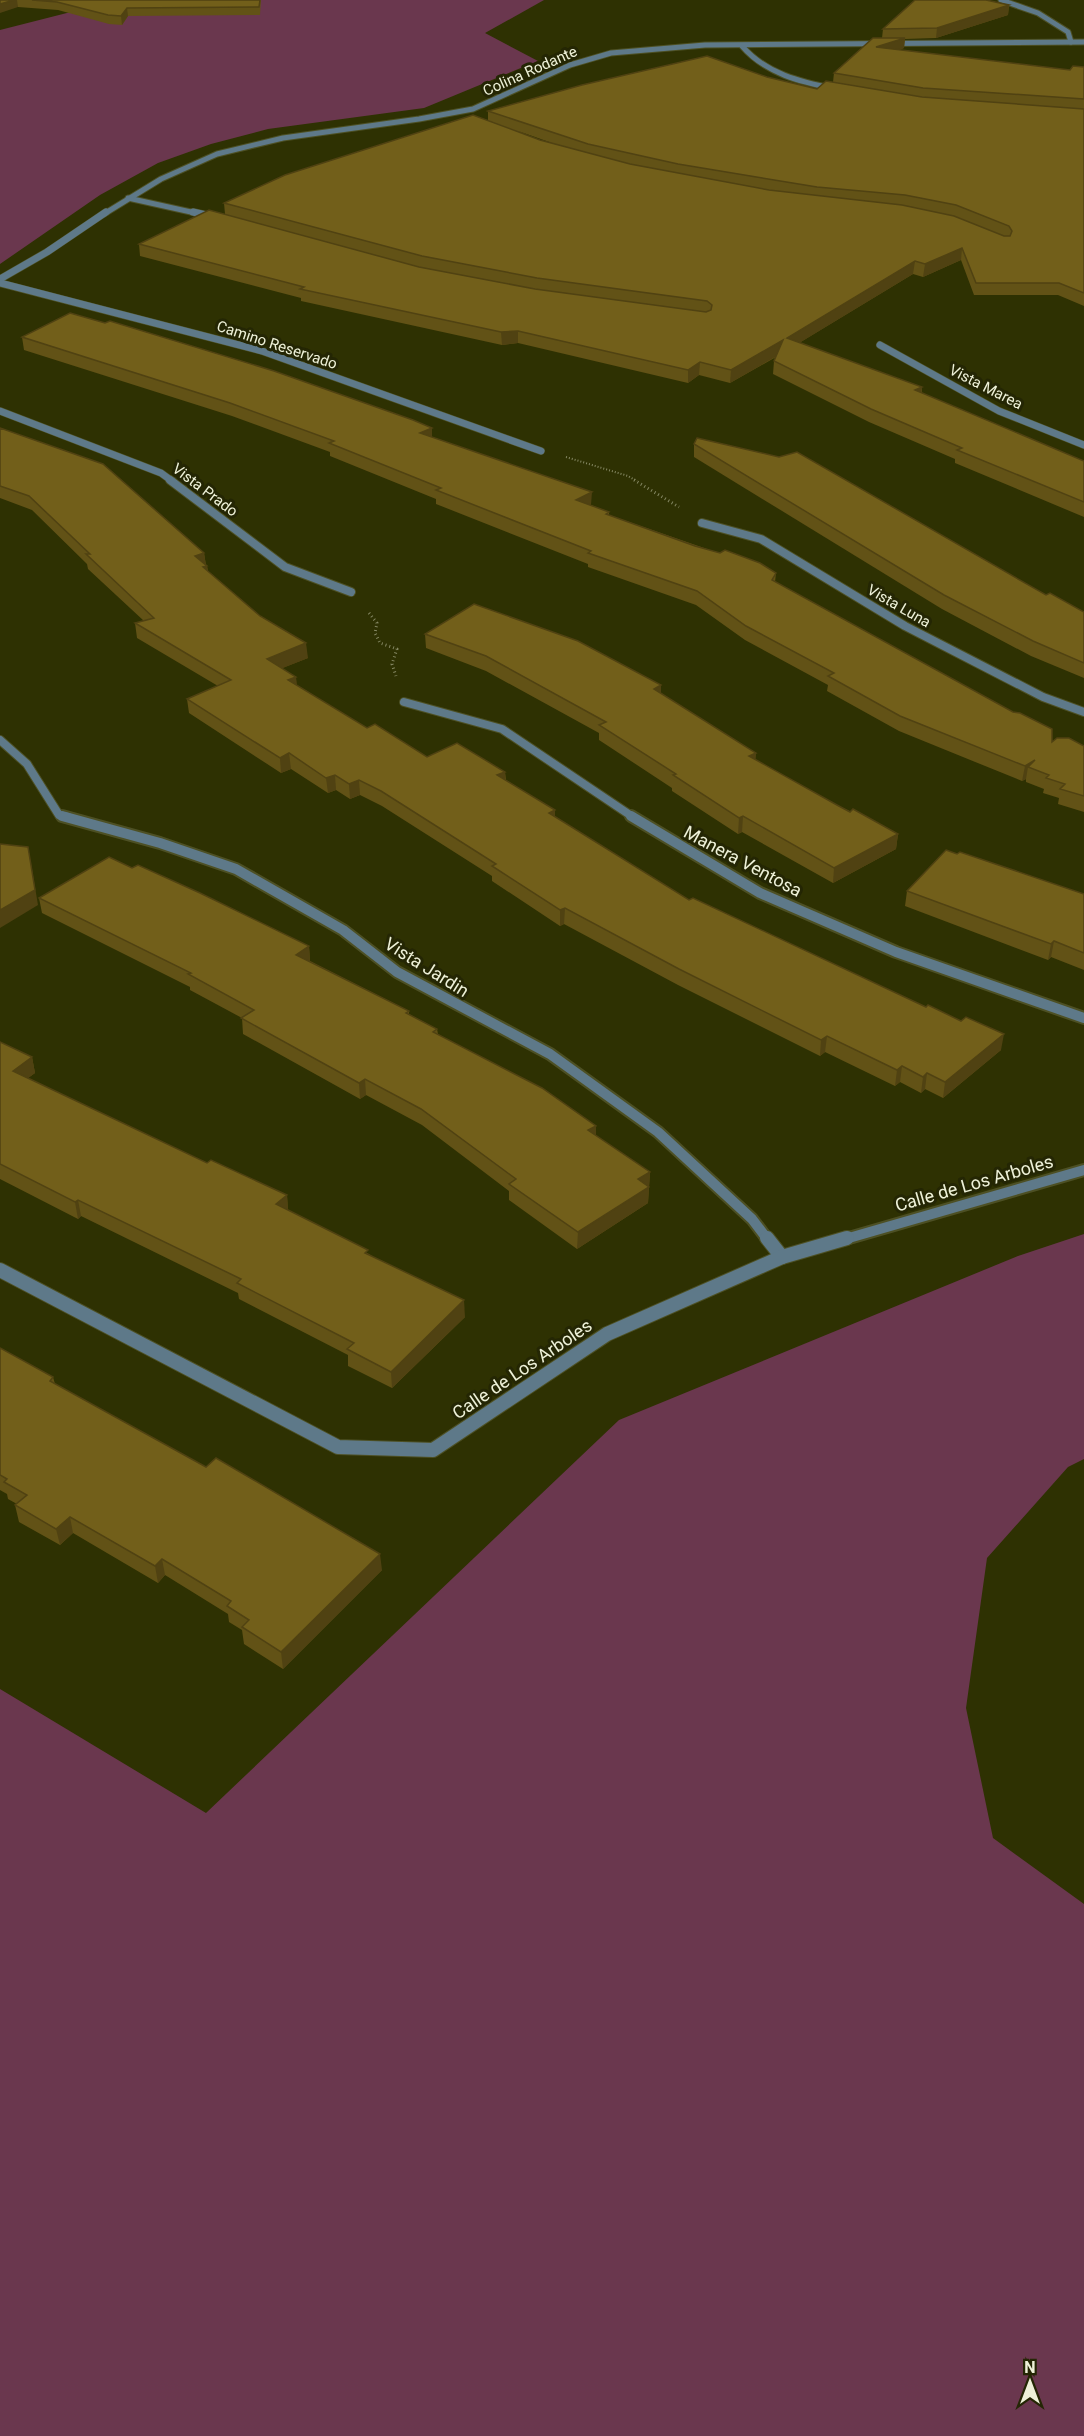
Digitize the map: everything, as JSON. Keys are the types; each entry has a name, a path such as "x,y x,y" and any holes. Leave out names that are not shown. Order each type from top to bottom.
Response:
{"street":[{"path":"1000,0 1038,13 1068,32 1071,42"},
{"name":"Colina Rodante","path":"0,281 128,198 184,167 252,144 455,113 534,84 554,70 579,60 610,53 697,45 1084,43"},
{"path":"742,46 748,55 775,71 837,90"},
{"path":"455,113 463,117"},
{"path":"128,198 228,220"},
{"name":"Camino Reservado","path":"0,281 262,351 541,451"},
{"name":"Vista Marea","path":"880,345 999,411 1084,445"},
{"name":"Vista Prado","path":"0,411 161,473 285,567 351,592"},
{"name":"Vista Luna","path":"702,523 760,539 905,626 1043,697 1084,712"},
{"name":"Manera Ventosa","path":"404,702 502,729 661,836 760,893 896,952 1084,1018"},
{"name":"Vista Jardin","path":"0,740 12,748 38,777 59,815 160,843 236,869 343,930 397,972 550,1054 658,1132 752,1219 782,1257"},
{"name":"Calle de Los Arboles","path":"0,1270 338,1447 433,1450 607,1334 782,1257 1084,1170"}],"path":[{"path":"541,451 628,476 702,523"},
{"path":"351,592 377,623 375,633 380,643 397,649 392,664 404,702"}],"shaded area":[{"path":"118,0 544,0 485,33 538,61 424,108 268,129 211,144 158,163 100,195 0,264 0,30"},
{"path":"1084,1234 1084,1459 1068,1467 987,1558 966,1708 993,1838 1084,1904 1084,2436 0,2436 0,1689 206,1813 619,1420 1018,1256"}],"building":[{"path":"0,0 14,0 0,4"},
{"path":"32,0 260,0 259,7 127,8 121,16 108,15 57,2"},
{"path":"915,0 986,0 1009,5 937,28 883,29"},
{"path":"873,38 905,38 876,47 1070,70 1073,66 1084,67 1084,99 923,88 834,73"},
{"path":"707,56 767,77 817,89 826,81 922,97 1084,109 1084,293 1059,283 976,283 962,248 925,264 915,261 787,338 922,387 915,390 1084,461 1084,502 957,450 962,448 871,409 774,361 783,340 731,370 700,362 688,370 518,331 501,332 300,289 304,287 139,244 209,210 419,267 535,289 706,312 711,310 712,305 707,301 537,278 422,256 224,203 285,175 473,115 540,140 630,164 769,190 902,205 954,216 1004,236 1010,236 1012,231 1009,226 956,205 905,195 817,187 678,164 588,144 488,111 582,85"},
{"path":"70,313 105,323 110,321 274,371 413,420 432,428 420,433 592,492 576,500 609,512 606,514 695,546 720,553 725,550 760,563 776,573 772,580 1013,712 1020,713 1052,729 1052,742 1057,738 1069,738 1084,746 1084,796 1060,789 1065,784 1046,778 1049,775 1028,767 1035,760 1025,766 900,716 828,676 834,673 746,626 697,591 588,553 591,551 436,490 441,488 329,443 334,441 230,403 22,337"},
{"path":"0,428 103,464 204,553 195,556 207,566 203,567 260,616 306,643 267,659 296,677 288,680 367,728 375,724 427,757 457,743 505,772 497,775 555,810 549,813 689,900 693,898 926,1007 928,1005 961,1021 966,1017 1004,1034 945,1082 927,1073 923,1077 902,1066 897,1070 827,1036 821,1040 679,969 565,908 560,910 492,866 496,864 381,791 359,780 349,784 335,775 326,778 289,753 280,758 187,699 231,680 135,623 154,618 29,496 0,486"},
{"path":"697,438 779,457 797,452 1046,595 1050,593 1084,612 1084,663 1033,641 944,595 694,444"},
{"path":"474,604 578,641 661,685 654,689 756,753 749,756 850,812 853,809 898,834 834,868 743,816 739,818 599,725 606,722 486,656 425,634"},
{"path":"0,844 28,847 35,890 0,910"},
{"path":"946,850 957,854 960,852 1084,894 1084,953 1054,941 1051,944 907,891"},
{"path":"109,857 132,868 138,865 309,946 296,955 409,1011 406,1013 437,1029 433,1032 542,1088 596,1126 588,1130 650,1172 638,1179 649,1187 578,1232 509,1184 516,1179 421,1109 365,1079 359,1083 241,1018 254,1010 188,974 191,973 39,898"},
{"path":"0,1042 32,1057 13,1071 207,1163 211,1160 287,1195 276,1204 368,1250 365,1253 464,1300 391,1372 347,1349 354,1343 237,1283 241,1279 78,1200 75,1202 0,1164"},
{"path":"0,1348 53,1377 50,1381 206,1467 216,1458 380,1554 281,1652 242,1627 249,1620 227,1606 231,1601 162,1559 155,1566 70,1517 56,1529 15,1505 27,1495 4,1482 7,1479 0,1475"}]}
